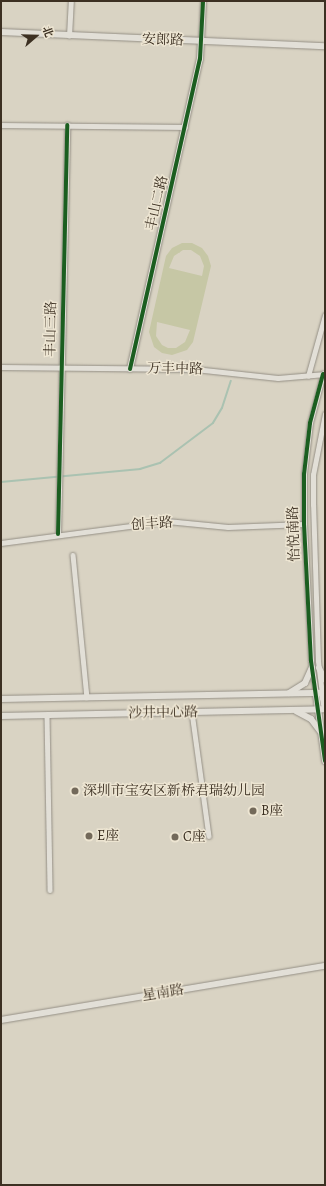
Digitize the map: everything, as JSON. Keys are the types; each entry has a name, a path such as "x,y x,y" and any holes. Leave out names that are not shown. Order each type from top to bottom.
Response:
{"street":[{"path":"69,36 71,1"},
{"path":"201,42 203,1"},
{"name":"安郎路","path":"1,32 201,42 325,46"},
{"name":"丰山二路","path":"130,369 200,59 201,42"},
{"path":"1,125 185,127"},
{"name":"丰山三路","path":"58,534 67,125"},
{"path":"308,376 325,315"},
{"name":"万丰中路","path":"1,367 195,369 278,378 324,374"},
{"name":"怡悦南路","path":"321,694 315,668 304,524 305,467 310,423 324,374"},
{"name":"怡悦南路","path":"315,668 313,483 325,414"},
{"name":"创丰路","path":"1,543 58,534 167,521 228,527 304,524"},
{"path":"73,555 87,698"},
{"path":"287,694 297,690 305,683 315,668 325,680"},
{"path":"321,694 323,709 322,737 325,761"},
{"name":"沙井中心路","path":"1,699 321,694"},
{"name":"沙井中心路","path":"1,716 323,709"},
{"path":"292,710 303,714 314,722 322,737"},
{"path":"192,712 209,836"},
{"path":"47,715 50,890"},
{"name":"星南路","path":"1,1020 325,966"}],"green space":[{"path":"182,243 192,243 202,248 208,256 211,266 193,342 187,350 172,355 162,353 154,347 149,332 166,256 172,248","holes":["183,250 191,250 200,256 204,266 202,276 169,268 174,256","157,322 190,330 185,342 176,348 168,348 162,345 156,336"]}],"waterway":[{"path":"1,482 140,469 160,463 213,423 222,408 231,381"}],"cycle path":[{"path":"130,369 200,59 203,1"},
{"path":"58,534 67,125"},
{"path":"323,374 310,423 304,474 304,524 311,661 325,761"}],"place":[{"name":"深圳市宝安区新桥君瑞幼儿园","path":"75,791"},
{"name":"B座","path":"253,811"},
{"name":"E座","path":"89,836"},
{"name":"C座","path":"175,837"}]}
